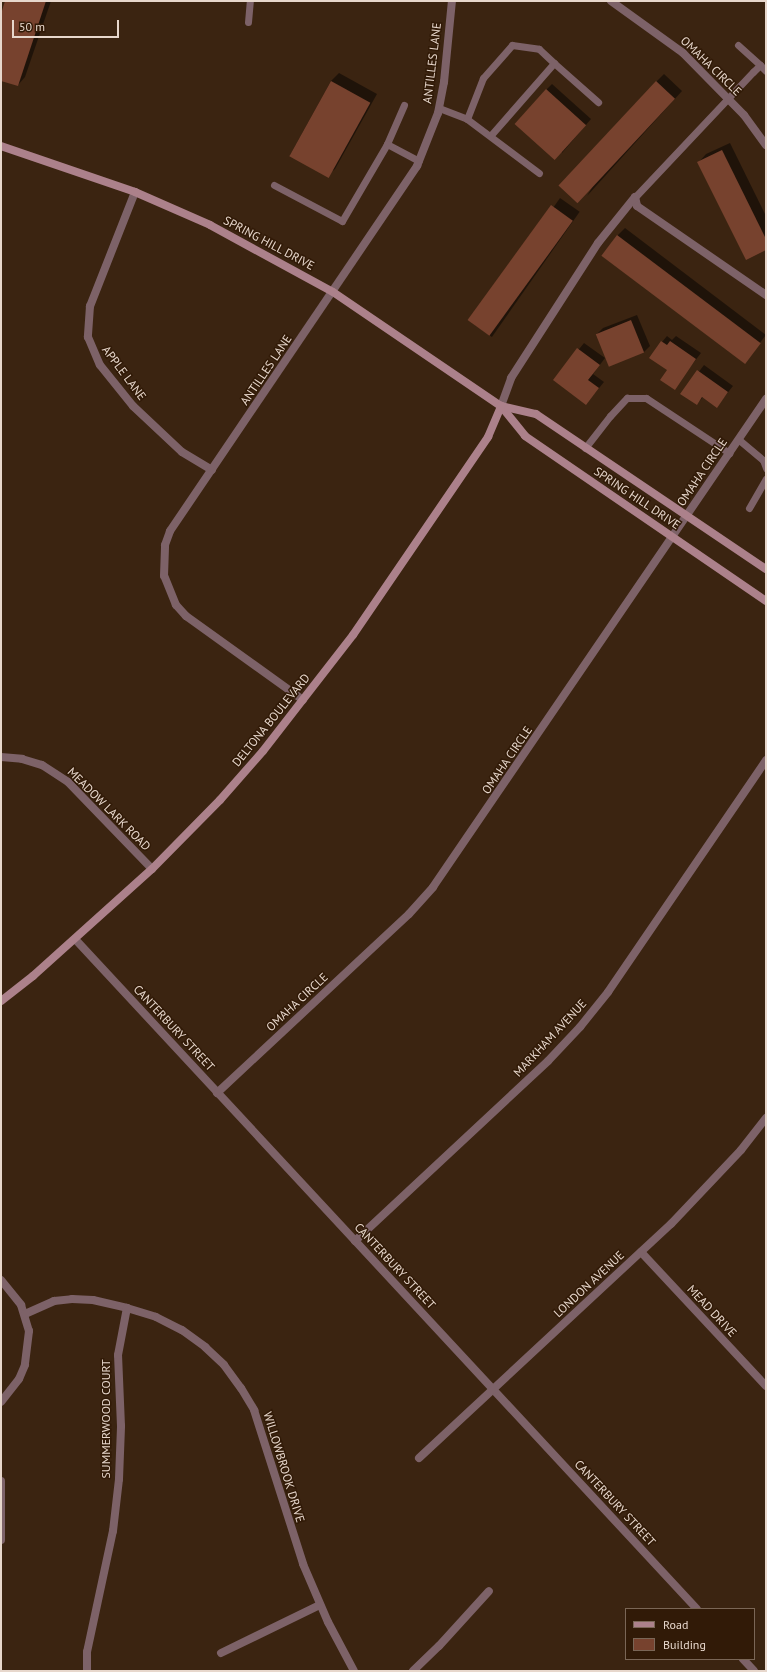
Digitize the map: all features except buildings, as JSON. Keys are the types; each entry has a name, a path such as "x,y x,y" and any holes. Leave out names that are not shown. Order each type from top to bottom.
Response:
{"main road":[{"name":"SPRING HILL DRIVE","path":"1,146 135,192 210,225 333,292 501,406 525,436 766,601"},
{"name":"SPRING HILL DRIVE","path":"501,406 536,414 766,569"},
{"name":"DELTONA BOULEVARD","path":"1,1001 75,939 152,869 220,800 304,700 353,635 483,443 501,406"}],"street":[{"name":"ANTILLES LANE","path":"304,700 186,616 176,605 167,589 162,560 165,545 170,531 333,292 419,161 439,108 444,82 452,1"},
{"name":"OMAHA CIRCLE","path":"611,1 683,53 744,114 766,145"},
{"name":"APPLE LANE","path":"135,192 90,306 88,337 100,365 133,406 182,452 212,470"},
{"path":"635,197 637,206 766,296"},
{"path":"501,406 511,378 598,243 635,197"},
{"name":"OMAHA CIRCLE","path":"217,1092 409,914 433,887 673,538 766,399"},
{"name":"MEADOW LARK ROAD","path":"1,757 22,759 42,765 68,782 152,869"},
{"name":"MARKHAM AVENUE","path":"355,1241 548,1061 580,1027 608,992 766,760"},
{"name":"CANTERBURY STREET","path":"75,939 696,1608"},
{"name":"LONDON AVENUE","path":"419,1458 701,1195 766,1118"},
{"name":"MEAD DRIVE","path":"641,1252 766,1386"},
{"path":"1,1280 11,1290 25,1314 29,1331 25,1365 19,1379 1,1402"},
{"name":"WILLOWBROOK DRIVE","path":"25,1314 54,1301 72,1299 93,1300 127,1308 156,1317 187,1334 224,1365 241,1388 254,1410 267,1447 286,1518 320,1605 354,1671"},
{"name":"SUMMERWOOD COURT","path":"87,1671 86,1652 113,1531 118,1486 121,1426 118,1356 127,1308"},
{"path":"1,1481 1,1540"},
{"path":"413,1671 439,1646 489,1591"},
{"path":"221,1653 320,1605"},
{"path":"744,1660 754,1671"}],"lane":[{"path":"248,22 250,1"},
{"path":"467,119 483,78 512,45 539,49 598,102"},
{"path":"738,45 766,71"},
{"path":"492,135 554,62"},
{"path":"635,197 727,98 760,65"},
{"path":"274,185 342,221 386,144 404,105"},
{"path":"439,108 467,119 492,135 539,173"},
{"path":"386,144 419,161"},
{"path":"585,448 627,398 646,398 729,453"},
{"path":"738,439 762,460 766,468"},
{"path":"749,508 766,479"}]}
